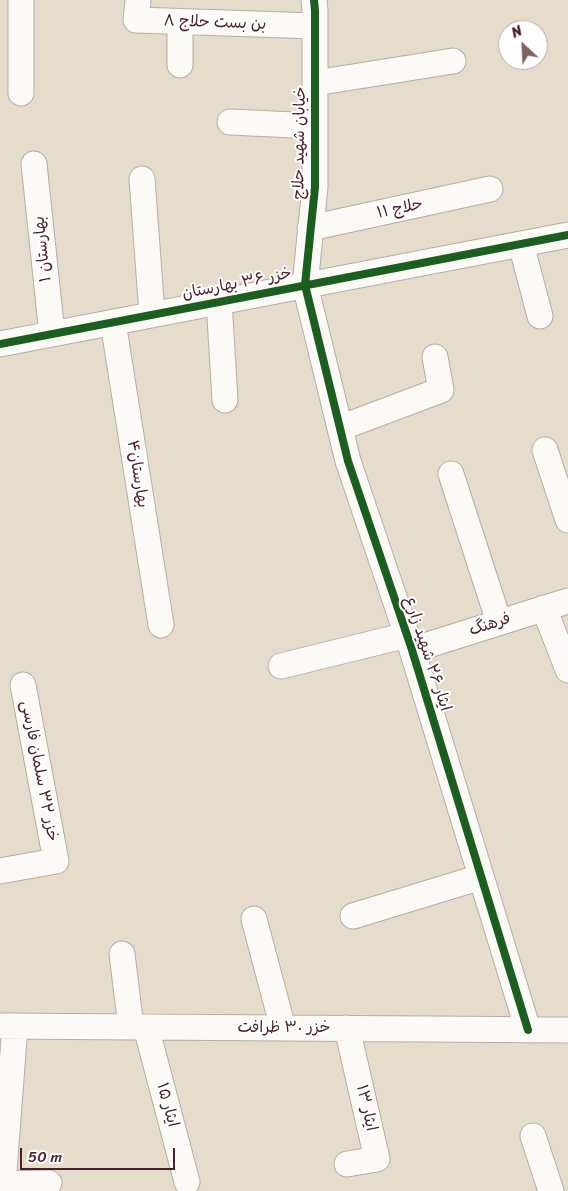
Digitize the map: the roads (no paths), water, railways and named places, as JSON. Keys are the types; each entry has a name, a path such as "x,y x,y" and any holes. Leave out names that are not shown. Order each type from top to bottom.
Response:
{"street":[{"path":"21,0 21,93"},
{"name":"بن بست حلاج ۸","path":"138,0 136,20 315,26"},
{"name":"خیابان شهید حلاج","path":"305,285 315,187 314,0"},
{"path":"180,22 180,65"},
{"path":"315,83 453,61"},
{"path":"230,122 315,126"},
{"name":"بهارستان ۱","path":"34,164 52,334"},
{"path":"142,179 152,314"},
{"name":"حلاج ۱۱","path":"310,228 490,189"},
{"name":"خزر ۳۶ بهارستان","path":"0,344 568,235"},
{"path":"521,244 540,316"},
{"name":"ایثار ۲۶ شهید زارع","path":"305,285 348,460 410,642 528,1030"},
{"path":"219,301 225,400"},
{"name":"بهارستان۴","path":"113,322 160,625"},
{"path":"340,428 441,390 435,357"},
{"path":"545,450 568,520"},
{"path":"451,474 499,622"},
{"name":"فرهنگ","path":"281,666 410,642 499,622 568,600"},
{"path":"544,608 568,670"},
{"name":"خزر ۳۲ سلمان فارسی","path":"0,871 56,861 23,685"},
{"path":"353,916 481,878"},
{"path":"254,919 284,1028"},
{"name":"ایثار ۱۵","path":"122,954 139,1027 187,1182"},
{"path":"7,1026 3,1184 49,1183"},
{"name":"خزر ۳۰ ظرافت","path":"7,1026 568,1030"},
{"name":"ایثار ۱۳","path":"347,1028 377,1159 347,1164"},
{"path":"533,1136 551,1191"}]}
